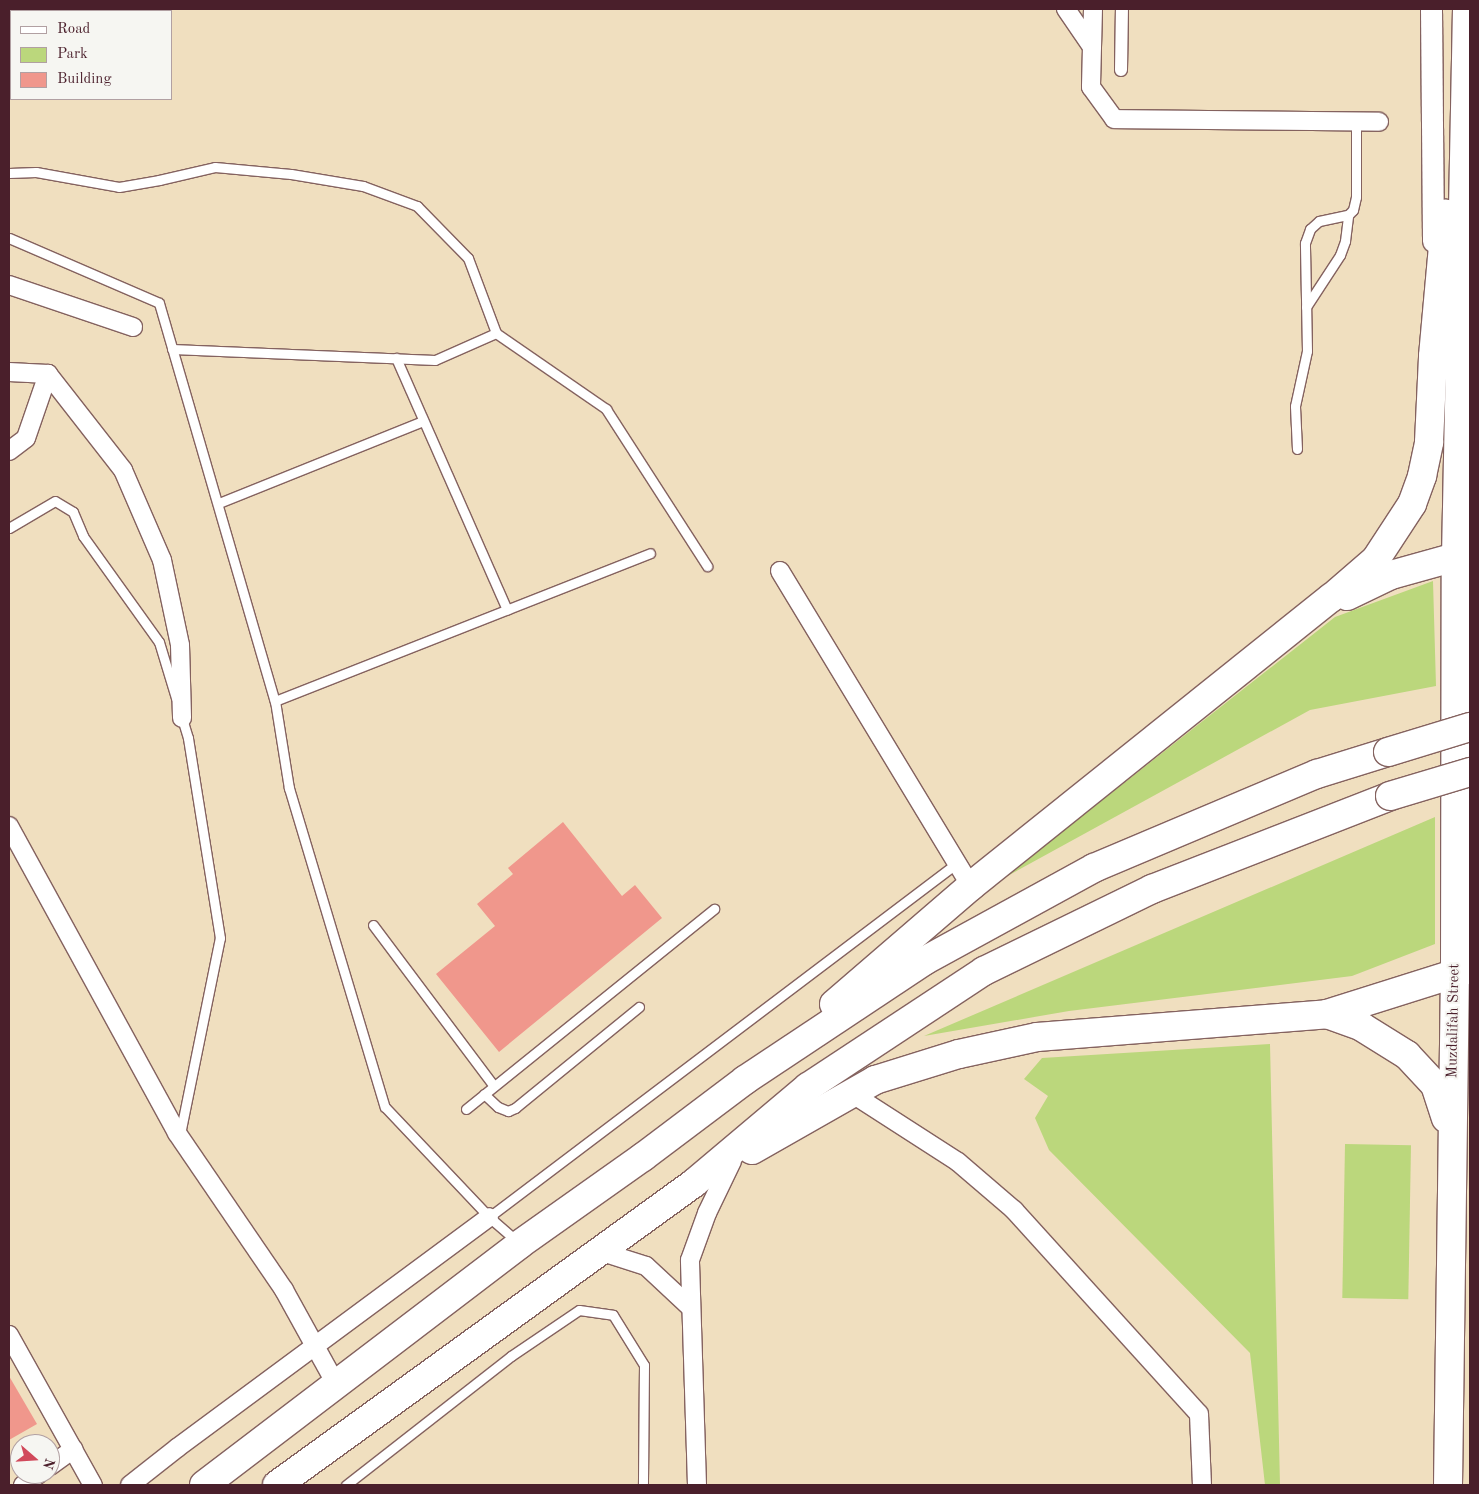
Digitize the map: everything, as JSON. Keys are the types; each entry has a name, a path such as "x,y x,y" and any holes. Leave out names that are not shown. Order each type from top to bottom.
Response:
{"main road":[{"path":"204,1485 337,1386 520,1244 643,1157 745,1080 971,886 1312,614 1376,559 1412,504 1422,476 1428,442 1433,356 1466,9"},
{"name":"Muzdalifah Street","path":"1448,1485 1452,1138 1463,971 1466,9"},
{"path":"1312,614 1391,575 1463,555"},
{"path":"745,1080 924,962 1094,868 1317,774 1470,727"},
{"path":"277,1485 694,1183 808,1087 984,971 1152,889 1390,796 1470,772"},
{"path":"694,1183 875,1080 959,1054 1037,1037 1327,1014 1463,971"},
{"path":"1327,1014 1362,1027 1407,1055 1435,1085 1452,1138"}],"street":[{"path":"1066,9 1092,47"},
{"path":"1093,9 1092,87 1114,119 1379,122"},
{"path":"1121,70 1122,9"},
{"path":"1431,9 1433,356"},
{"path":"9,285 133,327"},
{"path":"9,372 48,374 123,470 162,560 180,644 182,718"},
{"path":"9,450 26,438 48,374"},
{"path":"780,571 971,886"},
{"path":"9,826 180,1137 284,1290 337,1386"},
{"path":"852,1093 958,1162 1014,1210 1199,1414 1202,1485"},
{"path":"697,1485 690,1260 707,1212 732,1161"},
{"path":"130,1485 315,1345 489,1217"},
{"path":"600,1251 646,1266 690,1307"},
{"path":"9,1335 93,1485"},
{"path":"60,1459 73,1449"}],"lane":[{"path":"1297,449 1295,406 1307,351 1305,243 1310,229 1319,221 1348,215 1353,210 1356,197 1356,122"},
{"path":"9,173 36,172 119,187 214,167 291,174 363,186 417,206 468,258 496,333 606,409 707,566"},
{"path":"1306,306 1340,255 1345,241 1348,215"},
{"path":"9,238 159,303 219,503 275,701 289,788 385,1107 489,1217 520,1244"},
{"path":"172,349 435,360 496,333"},
{"path":"396,358 507,610"},
{"path":"219,503 423,421"},
{"path":"9,528 54,501 72,512 83,536 159,642 188,738 220,938 180,1137"},
{"path":"275,701 650,553"},
{"path":"489,1217 957,863"},
{"path":"466,1109 714,910"},
{"path":"373,925 494,1086"},
{"path":"484,1094 498,1107 508,1111 515,1108 639,1007"},
{"path":"346,1485 511,1356 579,1310 613,1315 644,1365 643,1485"}],"green space":[{"path":"1433,581 1436,686 1310,710 1002,879 1335,617"},
{"path":"1435,817 1435,944 1352,976 1069,1011 924,1036"},
{"path":"1270,1044 1280,1485 1265,1485 1250,1353 1049,1150 1035,1118 1048,1096 1024,1079 1042,1058"},
{"path":"1345,1144 1411,1145 1408,1299 1342,1298"}],"building":[{"path":"563,822 622,896 635,885 662,918 499,1052 436,974 495,926 477,904 513,874 508,868"},
{"path":"9,1376 37,1424 20,1434 10,1434 9,1440"}]}
